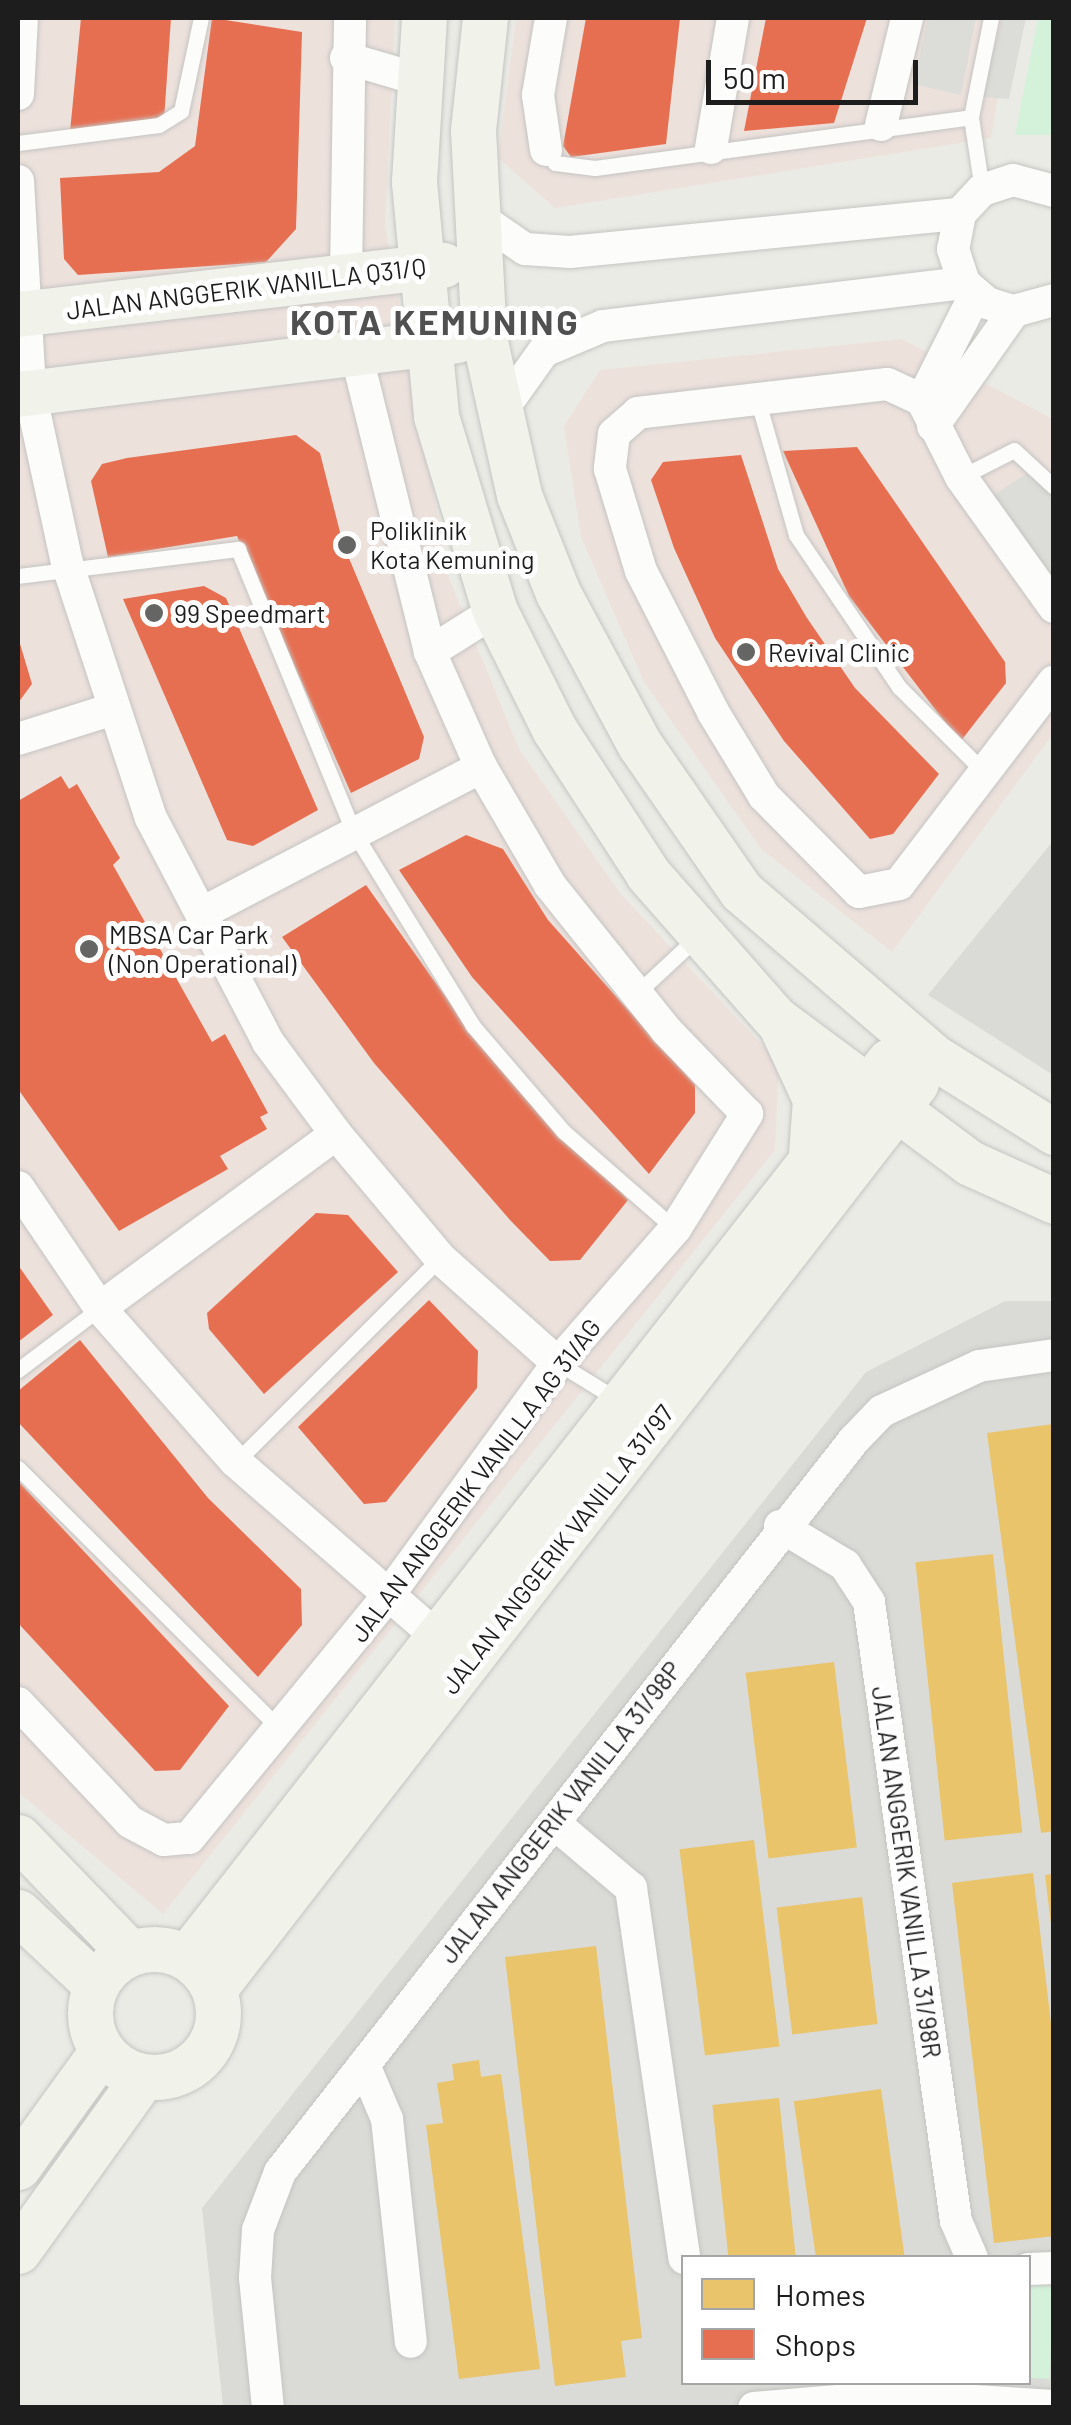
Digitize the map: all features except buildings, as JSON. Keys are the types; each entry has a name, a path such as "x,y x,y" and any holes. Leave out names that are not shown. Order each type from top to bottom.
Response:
{"street":[{"path":"18,94 22,18"},
{"path":"346,276 346,58 350,18"},
{"path":"424,18 418,79 416,269 453,490 494,611 604,811 700,934 776,1019 970,1163 1054,1201"},
{"path":"485,18 474,214 484,337 499,414 558,593 688,820 741,891 920,1046 1054,1132"},
{"path":"546,150 538,96 551,18"},
{"path":"710,148 733,18"},
{"path":"881,125 906,18"},
{"path":"346,58 418,79"},
{"path":"474,214 525,249 570,252 971,202 1013,180 1054,191"},
{"path":"18,182 24,393 67,563 110,710 151,818 204,912 268,1042 336,1134 440,1258 558,1363"},
{"path":"928,413 970,289 953,249 971,202"},
{"name":"JALAN ANGGERIK VANILLA Q31/Q","path":"19,314 475,262"},
{"path":"499,414 544,352 603,326 970,289 1014,311"},
{"path":"928,413 1014,311 1054,300"},
{"path":"24,393 484,337"},
{"path":"356,353 430,652 480,767 550,885 636,993"},
{"path":"1054,607 961,477 928,413 887,384 638,413 614,434 610,469 641,570 764,796 816,855 872,896 899,884 990,776 1054,682"},
{"path":"430,652 494,611"},
{"path":"18,740 110,710"},
{"path":"204,912 480,767"},
{"name":"JALAN ANGGERIK VANILLA AG 31/AG","path":"18,1702 130,1822 164,1840 190,1838 282,1731 388,1596 558,1363 676,1229 747,1114 636,993"},
{"path":"776,1019 815,1099 831,1171 909,1158 970,1163"},
{"name":"JALAN ANGGERIK VANILLA 31/97","path":"201,1973 831,1171 920,1046"},
{"path":"100,1308 336,1134"},
{"name":"JALAN ANGGERIK VANILLA 31/97","path":"201,1973 437,1637 622,1402 831,1171"},
{"path":"18,1187 100,1308 236,1462 437,1637"},
{"name":"JALAN ANGGERIK VANILLA 31/98P","path":"268,2408 258,2230 280,2172 554,1823 780,1526 882,1411 979,1366 1054,1355"},
{"name":"JALAN ANGGERIK VANILLA 31/98R","path":"780,1526 845,1565 869,1602 956,2222 971,2255"},
{"path":"554,1823 632,1888 684,2255"},
{"path":"18,1837 130,1953 201,1973 217,2028 198,2061 143,2077 18,2250"},
{"path":"18,1912 96,1985"},
{"path":"130,1953 96,1985 90,2019 102,2050 143,2077"},
{"path":"18,2167 102,2050"},
{"path":"364,2065 386,2119 411,2342"},
{"path":"754,2408 896,2396 1054,2406"}],"lane":[{"path":"18,143 159,125 181,111 201,18"},
{"path":"971,202 971,118 991,18"},
{"path":"546,150 555,163 595,168 881,125 971,118"},
{"path":"757,398 796,535 836,602 899,687 990,776"},
{"path":"961,477 1014,450 1054,486"},
{"path":"18,576 67,563 238,549 353,831 473,1026 563,1131 676,1229"},
{"path":"636,993 700,934"},
{"path":"236,1462 440,1258"},
{"path":"18,1370 100,1308"},
{"path":"558,1363 622,1402"},
{"path":"18,1468 111,1571 282,1731"}],"shaded area":[{"path":"18,18 395,18 385,226 449,578 519,749 620,893 779,1063 775,1150 163,1914 18,1792"},
{"path":"516,18 1011,18 991,138 555,208 498,158"},
{"path":"928,18 976,18 961,95 913,84"},
{"path":"1002,18 1026,18 1009,99 982,97"},
{"path":"902,339 1053,419 1053,734 892,952 761,849 644,682 581,537 564,426 600,370"},
{"path":"1036,468 1053,494 1053,587 990,497"},
{"path":"1053,841 1053,1075 928,995"},
{"path":"1005,1301 1053,1301 1053,2407 223,2407 202,2208 866,1372"}],"green space":[{"path":"1038,18 1053,18 1053,135 1015,135"},
{"path":"1031,2285 1053,2286 1050,2379 1031,2378"}],"place":[{"name":"Poliklinik Kota Kemuning","path":"347,545"},
{"name":"99 Speedmart","path":"154,613"},
{"name":"Revival Clinic","path":"746,652"},
{"name":"MBSA Car Park (Non Operational)","path":"89,949"}],"district":[{"name":"KOTA KEMUNING","path":"435,321"}]}
